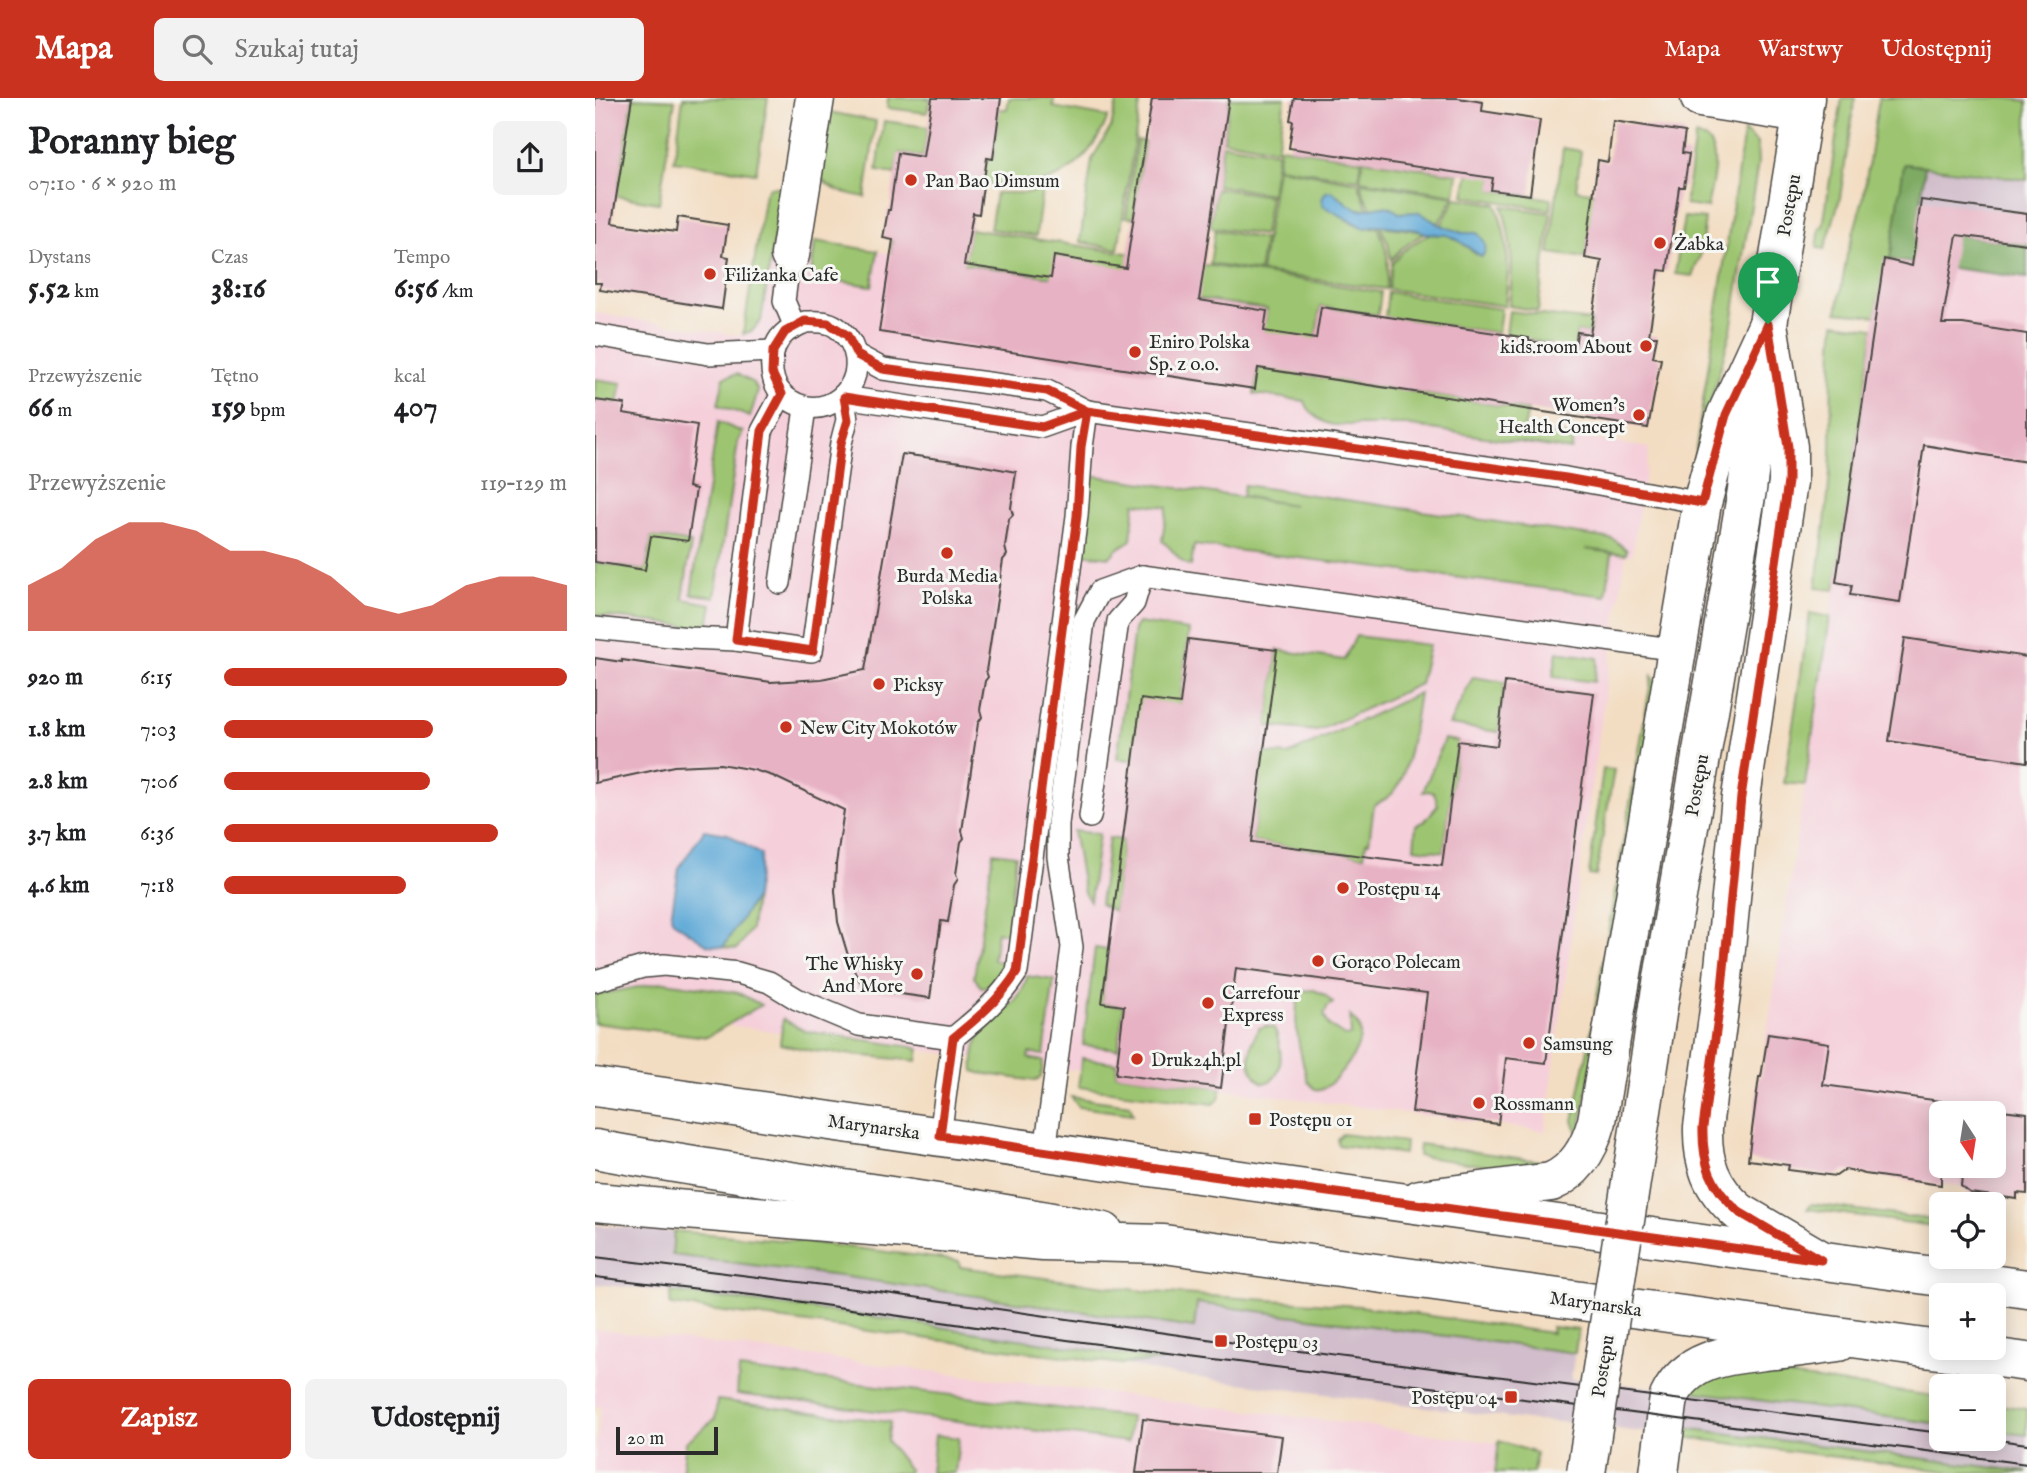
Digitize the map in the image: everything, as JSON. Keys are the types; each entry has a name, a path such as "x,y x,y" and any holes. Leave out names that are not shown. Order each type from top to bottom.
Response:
{"street":[{"path":"790,256 814,98"},
{"path":"1700,98 1804,106"},
{"name":"Postępu","path":"1586,1473 1658,1007 1747,490 1768,324 1804,106"},
{"path":"1397,1202 1551,1182 1567,1174 1590,1143 1599,1107 1702,503 1726,415 1768,324"},
{"path":"1768,324 1788,447 1788,482 1741,797 1722,988 1702,1144 1707,1171 1727,1202 1739,1212 1821,1260"},
{"name":"Marynarska","path":"595,1087 2027,1289"},
{"name":"Marynarska","path":"595,1149 947,1203 1164,1244 2027,1362"},
{"name":"Marynarska","path":"595,1202 1043,1241 1164,1244"},
{"path":"1659,1473 1669,1397 1673,1389 1702,1363 1724,1355 1863,1339"}],"lane":[{"path":"790,256 785,302 795,327"},
{"path":"805,321 828,323 847,335 857,355 856,378 844,397 823,407 805,408 782,394 772,373 773,351 785,332 795,327 805,321"},
{"path":"595,335 708,354 773,351"},
{"path":"857,355 883,369 1047,391 1087,411 1566,478 1702,503"},
{"path":"736,640 762,431 782,394"},
{"path":"844,397 1042,427 1087,411"},
{"path":"595,628 736,640 813,651 841,443 848,420 844,397"},
{"path":"780,583 805,408"},
{"path":"940,1136 953,1038 984,1013 1004,992 1017,972 1077,516 1081,447 1087,411"},
{"path":"1045,1151 1072,947 1058,857 1058,824 1084,621 1100,591 1142,576 1678,650"},
{"path":"1090,817 1118,621 1134,603 1142,576"},
{"path":"595,981 643,967 664,965 738,973 769,982 797,999 859,1025 953,1038"}],"shaded area":[{"path":"1914,98 2027,98 2027,279 1890,260"},
{"path":"759,234 1267,309 1255,388 1649,448 1632,555 1626,555 1545,1131 595,1008 595,313 742,336"},
{"path":"1884,259 2027,279 2027,1194 2018,1193 2009,1198 2006,1198 2006,1192 1969,1192 1961,1186 1846,1171 1836,1176 1791,1165 1748,1160"},
{"path":"595,1225 816,1243 959,1261 960,1267 1152,1292 1359,1306 1552,1333 1551,1327 1578,1330 1571,1379 1689,1391 1929,1397 1929,1451 2006,1451 2006,1406 2027,1409 2027,1473 1960,1473 1162,1373 1122,1364 670,1305 671,1292 595,1284"},
{"path":"595,1329 1499,1443 1495,1473 595,1473 601,1408 595,1406"}],"green space":[{"path":"632,98 675,100 659,203 616,196"},
{"path":"683,98 768,98 756,173 674,161"},
{"path":"888,98 930,98 927,113 887,108"},
{"path":"1009,98 1054,98 1053,107 1108,117 1087,153 1060,176 1025,185 983,183 987,158 993,158 999,109 1007,109"},
{"path":"1118,98 1141,98 1118,249 1080,242 1092,159 1111,127"},
{"path":"1229,98 1285,98 1277,149 1223,140"},
{"path":"1842,98 1855,98 1840,198 1825,249 1817,248 1820,227 1823,227"},
{"path":"1879,98 2005,98 2027,101 2027,180 1905,164 1890,260 1885,259 1876,316 1837,312 1847,255 1863,199"},
{"path":"829,112 876,121 865,197 834,189 819,176"},
{"path":"884,121 928,127 923,157 899,153 895,174 877,171"},
{"path":"1744,131 1757,143 1758,163 1731,330 1694,461"},
{"path":"1695,136 1707,140 1714,155 1714,173 1707,208 1685,205"},
{"path":"1137,140 1145,142 1134,218 1126,217"},
{"path":"1223,144 1277,152 1271,194 1216,185"},
{"path":"1280,147 1362,160 1359,179 1277,167"},
{"path":"1563,148 1581,151 1576,190 1599,193 1585,258 1549,253"},
{"path":"1363,160 1458,174 1455,195 1360,180"},
{"path":"1904,164 1925,166 1920,214 1958,235 2027,244 2027,278 1890,260"},
{"path":"1277,168 1358,182 1368,210 1352,206 1339,195 1347,220 1364,228 1378,227 1387,257 1386,289 1261,272"},
{"path":"1469,171 1494,175 1492,190 1552,199 1551,210 1464,196"},
{"path":"1361,182 1454,197 1438,224 1419,212 1399,213 1383,206 1371,208 1362,191"},
{"path":"770,187 782,188 761,321 752,331 743,334 765,193"},
{"path":"1216,188 1270,196 1264,235 1210,227"},
{"path":"1042,190 1036,236 990,229 996,193"},
{"path":"1456,198 1496,204 1507,254 1505,306 1388,289 1392,263 1403,251 1428,234 1447,235 1477,255 1462,233 1441,225"},
{"path":"1502,206 1551,213 1538,311 1509,306 1511,256"},
{"path":"1684,217 1705,219 1700,257 1692,276 1675,274"},
{"path":"1380,226 1425,232 1401,249 1391,260 1388,243"},
{"path":"970,229 1381,292 1378,315 1321,307 1316,339 1299,374 1528,410 1524,429 1573,437 1571,450 1405,425 1333,425 1316,416 1305,401 1254,394 1267,309 891,253 892,240 966,251"},
{"path":"1215,230 1264,239 1259,272 1210,264"},
{"path":"815,241 878,251 872,286 811,277"},
{"path":"1388,292 1501,309 1498,333 1385,317"},
{"path":"1509,311 1592,321 1590,334 1577,332 1574,352 1550,348 1550,344 1506,334"},
{"path":"1835,323 1874,328 1835,590 1816,588 1830,470"},
{"path":"737,374 753,383 758,391 750,417 718,405 724,377"},
{"path":"595,379 622,383 618,403 595,400"},
{"path":"718,422 743,432 738,442 715,597 691,594"},
{"path":"1090,475 1294,505 1242,496 1244,485 1613,539 1627,550 1626,554 1586,549 1612,553 1606,596 1194,545 1191,566 1183,562 1162,541 1167,507 1135,503 1131,540 1110,557 1081,554"},
{"path":"651,536 691,543 683,599 712,604 708,627 595,615 595,562 645,570"},
{"path":"1810,613 1830,617 1805,785 1784,783"},
{"path":"1138,623 1189,630 1180,704 1134,760 1117,759 1134,629"},
{"path":"1356,636 1429,645 1420,684 1317,731 1267,726 1277,650 1344,660"},
{"path":"1557,652 1598,658 1594,682 1553,677"},
{"path":"1652,675 1658,687 1579,1135 1573,1121 1588,1049"},
{"path":"1473,677 1505,682 1499,732 1449,725"},
{"path":"1419,693 1405,770 1394,792 1374,805 1369,842 1366,842 1364,856 1252,842 1263,753 1288,755"},
{"path":"1444,739 1458,741 1444,852 1414,848 1416,825 1424,822 1438,805 1434,793 1423,792"},
{"path":"1603,769 1614,770 1596,876 1589,875"},
{"path":"1073,831 1099,834 1090,901 1084,893"},
{"path":"1109,838 1123,840 1114,911 1100,904"},
{"path":"993,852 1016,855 1008,933 997,932 993,960 1002,962 993,982 981,987 974,977"},
{"path":"755,898 751,929 737,949 723,947"},
{"path":"1095,948 1109,950 1102,1003 1124,1006 1118,1049 1083,1045"},
{"path":"1027,976 1054,980 1044,1055 1029,1053 1028,1058 1043,1061 1041,1077 1035,1081 974,1071 974,1052 979,1038 986,1027 1014,1001"},
{"path":"665,982 739,993 761,1005 707,1037 595,1023 595,995"},
{"path":"1314,990 1333,1003 1328,1006 1324,1015 1329,1026 1345,1036 1351,1035 1350,1016 1358,1025 1360,1033 1350,1062 1321,1090 1315,1089 1308,1082 1296,1022 1299,999 1303,991"},
{"path":"783,1019 805,1031 919,1048 917,1061 813,1051 780,1044"},
{"path":"1259,1028 1274,1028 1281,1060 1276,1075 1263,1083 1253,1072 1250,1058"},
{"path":"1082,1058 1117,1063 1116,1074 1221,1088 1219,1099 1214,1104 1078,1087"},
{"path":"1071,1097 1130,1105 1133,1114 1079,1107"},
{"path":"1342,1134 1405,1142 1404,1154 1338,1145 1337,1139"},
{"path":"1419,1144 1539,1161 1543,1166 1521,1171 1418,1156"},
{"path":"1812,1204 1929,1219 1929,1225 1807,1209"},
{"path":"674,1231 816,1243 959,1261 960,1267 1152,1292 1359,1306 1552,1333 1551,1327 1578,1330 1575,1353 1197,1303 1194,1328 847,1277 672,1255"},
{"path":"671,1292 867,1316 1162,1361 1122,1364 670,1305"},
{"path":"739,1369 1131,1417 1128,1442 737,1394"},
{"path":"1744,1370 1929,1395 1929,1422 1689,1391 1707,1377"},
{"path":"717,1400 890,1422 887,1441 909,1470 908,1473 682,1473 686,1442 715,1419"},
{"path":"2006,1406 2027,1409 2027,1435 2006,1433"},
{"path":"1684,1428 2027,1473 1960,1473 1682,1437"},
{"path":"935,1435 959,1438 955,1473 931,1473"},
{"path":"1499,1441 1536,1453 1533,1473 1495,1473"}],"water":[{"path":"1332,191 1360,210 1383,206 1399,213 1419,212 1438,224 1462,233 1477,233 1485,244 1484,253 1482,257 1447,235 1378,225 1364,228 1323,206 1322,198 1326,192"},
{"path":"704,830 728,834 761,855 755,898 723,947 708,945 674,922 671,917 679,868"}],"building":[{"path":"595,98 632,98 612,223 676,232 678,217 728,225 723,256 729,257 722,309 600,290 601,283 595,283"},
{"path":"932,98 1001,98 993,159 987,158 979,214 973,213 964,265 1051,278 1054,256 1126,268 1152,98 1229,98 1199,300 1267,311 1264,331 1316,339 1321,307 1529,338 1529,341 1575,348 1577,332 1590,334 1602,261 1585,258 1598,160 1608,162 1613,121 1685,132 1682,153 1689,154 1684,187 1679,187 1667,271 1659,270 1649,336 1657,336 1653,357 1661,359 1648,428 1258,368 1255,389 879,332 893,240 883,238 898,153 923,157"},
{"path":"1294,98 1458,98 1483,102 1482,111 1540,120 1530,195 1491,190 1493,178 1289,148"},
{"path":"1921,200 2027,214 2027,244 1957,235 1942,324 1963,324 2027,334 2027,462 1924,445 1900,602 1850,595 1852,585 1836,582 1884,259 1912,266"},
{"path":"595,400 625,404 623,413 697,425 688,487 696,489 688,541 651,536 645,570 595,562"},
{"name":"New City Mokotów","path":"902,454 1016,472 1011,508 1013,515 1009,519 1005,547 1007,555 1003,560 986,671 988,677 980,710 982,717 978,723 962,831 964,838 956,874 958,879 954,885 948,922 941,921 930,998 864,989 850,962 838,922 835,891 844,810 773,776 720,764 674,766 595,783 595,658 771,682 821,679 865,670"},
{"path":"1905,638 2027,657 2027,762 1889,741"},
{"name":"Postępu 14","path":"1188,639 1277,650 1252,842 1442,866 1458,741 1497,746 1505,682 1594,693 1546,1063 1506,1058 1498,1124 1412,1112 1427,993 1236,968 1221,1088 1116,1074 1124,1006 1102,1003 1141,699 1180,704"},
{"path":"1768,1034 1829,1043 1823,1085 1941,1101 1929,1101 1929,1178 1941,1178 1941,1185 1846,1169 1836,1176 1788,1170 1789,1165 1748,1160"},
{"path":"2006,1111 2027,1113 2027,1194 2017,1193 2017,1199 2006,1198 2006,1192 1969,1192 1961,1186 1962,1178 2006,1178"},
{"path":"1143,1419 1282,1436 1277,1473 1136,1473"}],"tram line":[{"path":"595,1257 879,1292 1221,1341 1929,1431"},
{"path":"595,1277 760,1296 1067,1340 2027,1464"},
{"path":"2006,1441 2027,1444"}],"place":[{"name":"Pan Bao Dimsum","path":"911,180"},
{"name":"Żabka","path":"1660,243"},
{"name":"Filiżanka Cafe","path":"710,274"},
{"name":"kids.room About","path":"1646,346"},
{"name":"Eniro Polska Sp. z o.o.","path":"1135,352"},
{"name":"Women’s Health Concept","path":"1639,415"},
{"name":"Burda Media Polska","path":"947,553"},
{"name":"Picksy","path":"879,684"},
{"name":"New City Mokotów","path":"786,727"},
{"name":"Postępu 14","path":"1343,888"},
{"name":"Gorąco Polecam","path":"1318,961"},
{"name":"The Whisky And More","path":"917,974"},
{"name":"Carrefour Express","path":"1208,1003"},
{"name":"Samsung","path":"1529,1043"},
{"name":"Druk24h.pl","path":"1137,1059"},
{"name":"Rossmann","path":"1479,1103"},
{"name":"Postępu 01","path":"1255,1119"},
{"name":"Postępu 03","path":"1221,1341"},
{"name":"Postępu 04","path":"1511,1397"}],"route":[{"path":"1768,324 1726,415 1702,503 1566,478 1087,411 1042,427 844,397 848,420 841,443 813,651 736,640 762,431 782,394 772,373 773,351 785,332 805,321 828,323 847,335 857,355 883,369 1047,391 1087,411 1081,447 1077,516 1017,972 1004,992 984,1013 953,1038 940,1136 1821,1260 1739,1212 1727,1202 1707,1171 1702,1144 1722,988 1741,797 1788,482 1788,447 1768,324"}]}
